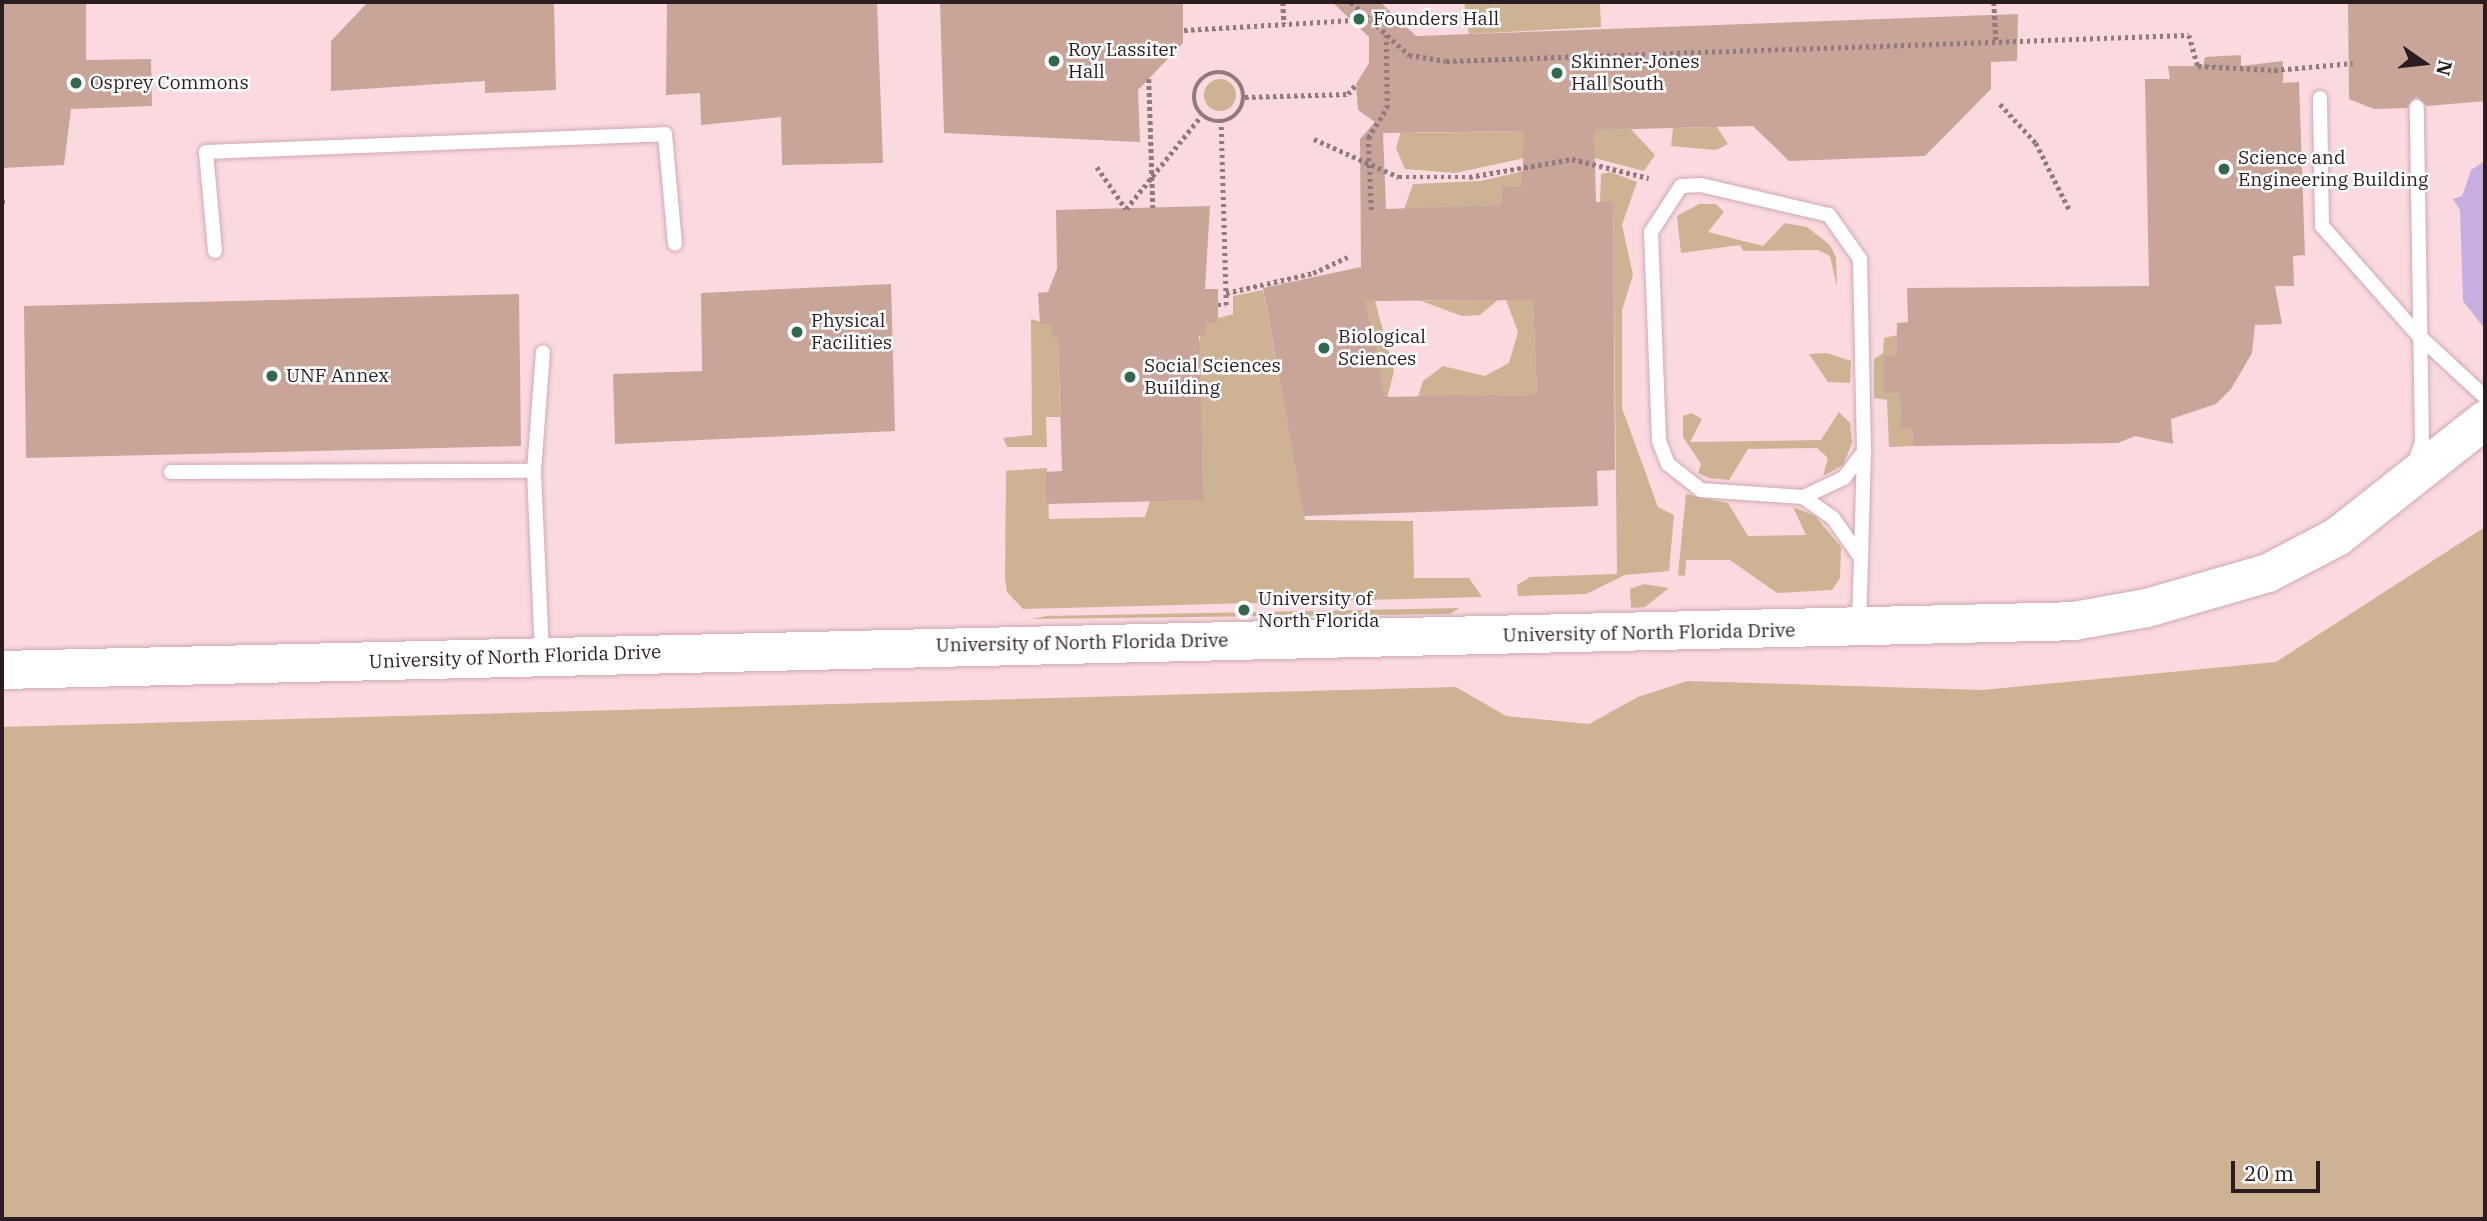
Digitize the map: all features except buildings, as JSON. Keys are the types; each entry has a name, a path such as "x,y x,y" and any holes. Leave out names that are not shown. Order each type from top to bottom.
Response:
{"street":[{"name":"University of North Florida Drive","path":"2,670 2074,621 2147,608 2268,573 2337,537 2403,490 2485,420"}],"lane":[{"path":"2320,97 2322,226 2419,336 2485,397"},
{"path":"2403,490 2423,443 2417,107"},
{"path":"215,251 206,152 665,134 676,244"},
{"path":"1858,628 1864,450 1860,259 1846,232 1829,215 1701,185 1681,186 1651,232 1659,441 1668,464 1701,490 1803,497 1844,478 1864,450"},
{"path":"542,657 534,471 543,352"},
{"path":"171,472 534,471"},
{"path":"1803,497 1833,518 1861,558"}],"path":[{"path":"1283,2 1284,24"},
{"path":"1352,2 1409,55 1446,61 2189,35 2198,66 2274,70 2353,63"},
{"path":"1994,2 1996,40"},
{"path":"1184,30 1370,19"},
{"path":"1371,210 1368,138 1387,108 1386,34"},
{"path":"1201,116 1194,92 1209,73 1233,75 1245,97"},
{"path":"1149,79 1153,208"},
{"path":"1245,97 1348,93 1356,84"},
{"path":"1201,116 1221,122 1238,114 1245,97"},
{"path":"2000,104 2036,143 2070,211"},
{"path":"1097,167 1126,209 1201,116"},
{"path":"1218,305 1226,305 1221,122"},
{"path":"1314,139 1399,177 1469,177 1572,159 1649,178"},
{"path":"1226,293 1313,273 1346,257"}],"shaded area":[{"path":"1464,2 1600,2 1601,27 1469,34"},
{"path":"1220,79 1232,83 1236,95 1232,107 1220,111 1208,107 1204,95 1208,83"},
{"path":"1404,121 1416,133 1631,129 1655,155 1644,171 1583,155 1529,157 1455,173 1405,169 1396,148"},
{"path":"1717,127 1728,144 1716,150 1671,146 1673,128"},
{"path":"2485,161 2485,329 2463,301 2460,210 2453,199 2462,196 2471,170"},
{"path":"1528,170 1522,187 1502,187 1502,205 1404,209 1413,184 1481,181"},
{"path":"1610,172 1637,182 1622,225 1633,275 1622,310 1622,408 1658,507 1674,515 1669,571 1625,575 1586,594 1518,596 1517,585 1530,577 1617,574 1613,203 1600,202 1601,174"},
{"path":"1699,204 1716,204 1724,212 1708,232 1763,246 1785,223 1807,227 1830,245 1836,257 1837,287 1830,256 1818,250 1743,251 1740,245 1681,253 1677,216"},
{"path":"1263,290 1305,520 1413,521 1414,578 1469,578 1482,597 1023,609 1007,592 1005,577 1006,471 1047,468 1049,519 1145,517 1205,322 1233,314 1233,296"},
{"path":"1498,300 1480,315 1462,316 1421,301"},
{"path":"1506,300 1533,300 1537,394 1418,397 1423,381 1443,366 1485,376 1509,363 1518,332"},
{"path":"1366,301 1375,301 1394,371 1386,403"},
{"path":"1031,319 1052,325 1058,338 1060,417 1046,417 1047,447 1007,447 1003,438 1032,435"},
{"path":"1897,335 1896,356 1884,356 1900,392 1901,428 1912,428 1913,446 1889,447 1887,400 1874,398 1874,359 1883,353 1884,338"},
{"path":"1827,353 1851,361 1850,383 1828,382 1809,354"},
{"path":"1839,412 1850,423 1852,443 1843,465 1823,476 1828,458 1817,448 1748,449 1729,480 1709,478 1698,473 1701,464 1683,437 1683,416 1691,413 1702,419 1690,442 1821,440"},
{"path":"1686,494 1728,503 1748,536 1806,535 1793,507 1815,516 1841,547 1840,578 1832,590 1777,593 1730,560 1686,560 1685,576 1678,575"},
{"path":"2485,527 2485,1219 2,1219 2,727 1456,687 1506,716 1589,724 1638,697 1687,681 1982,690 2276,662"},
{"path":"1644,584 1669,588 1645,607 1631,608 1630,589"},
{"path":"1459,608 1450,614 1031,619 1047,616"}],"place":[{"name":"Founders Hall","path":"1359,19"},
{"name":"Roy Lassiter Hall","path":"1054,61"},
{"name":"Skinner-Jones Hall South","path":"1557,73"},
{"name":"Osprey Commons","path":"76,83"},
{"name":"Science and Engineering Building","path":"2224,169"},
{"name":"Physical Facilities","path":"797,332"},
{"name":"Biological Sciences","path":"1324,348"},
{"name":"UNF Annex","path":"272,376"},
{"name":"Social Sciences Building","path":"1130,377"},
{"name":"University of North Florida","path":"1244,610"}]}
